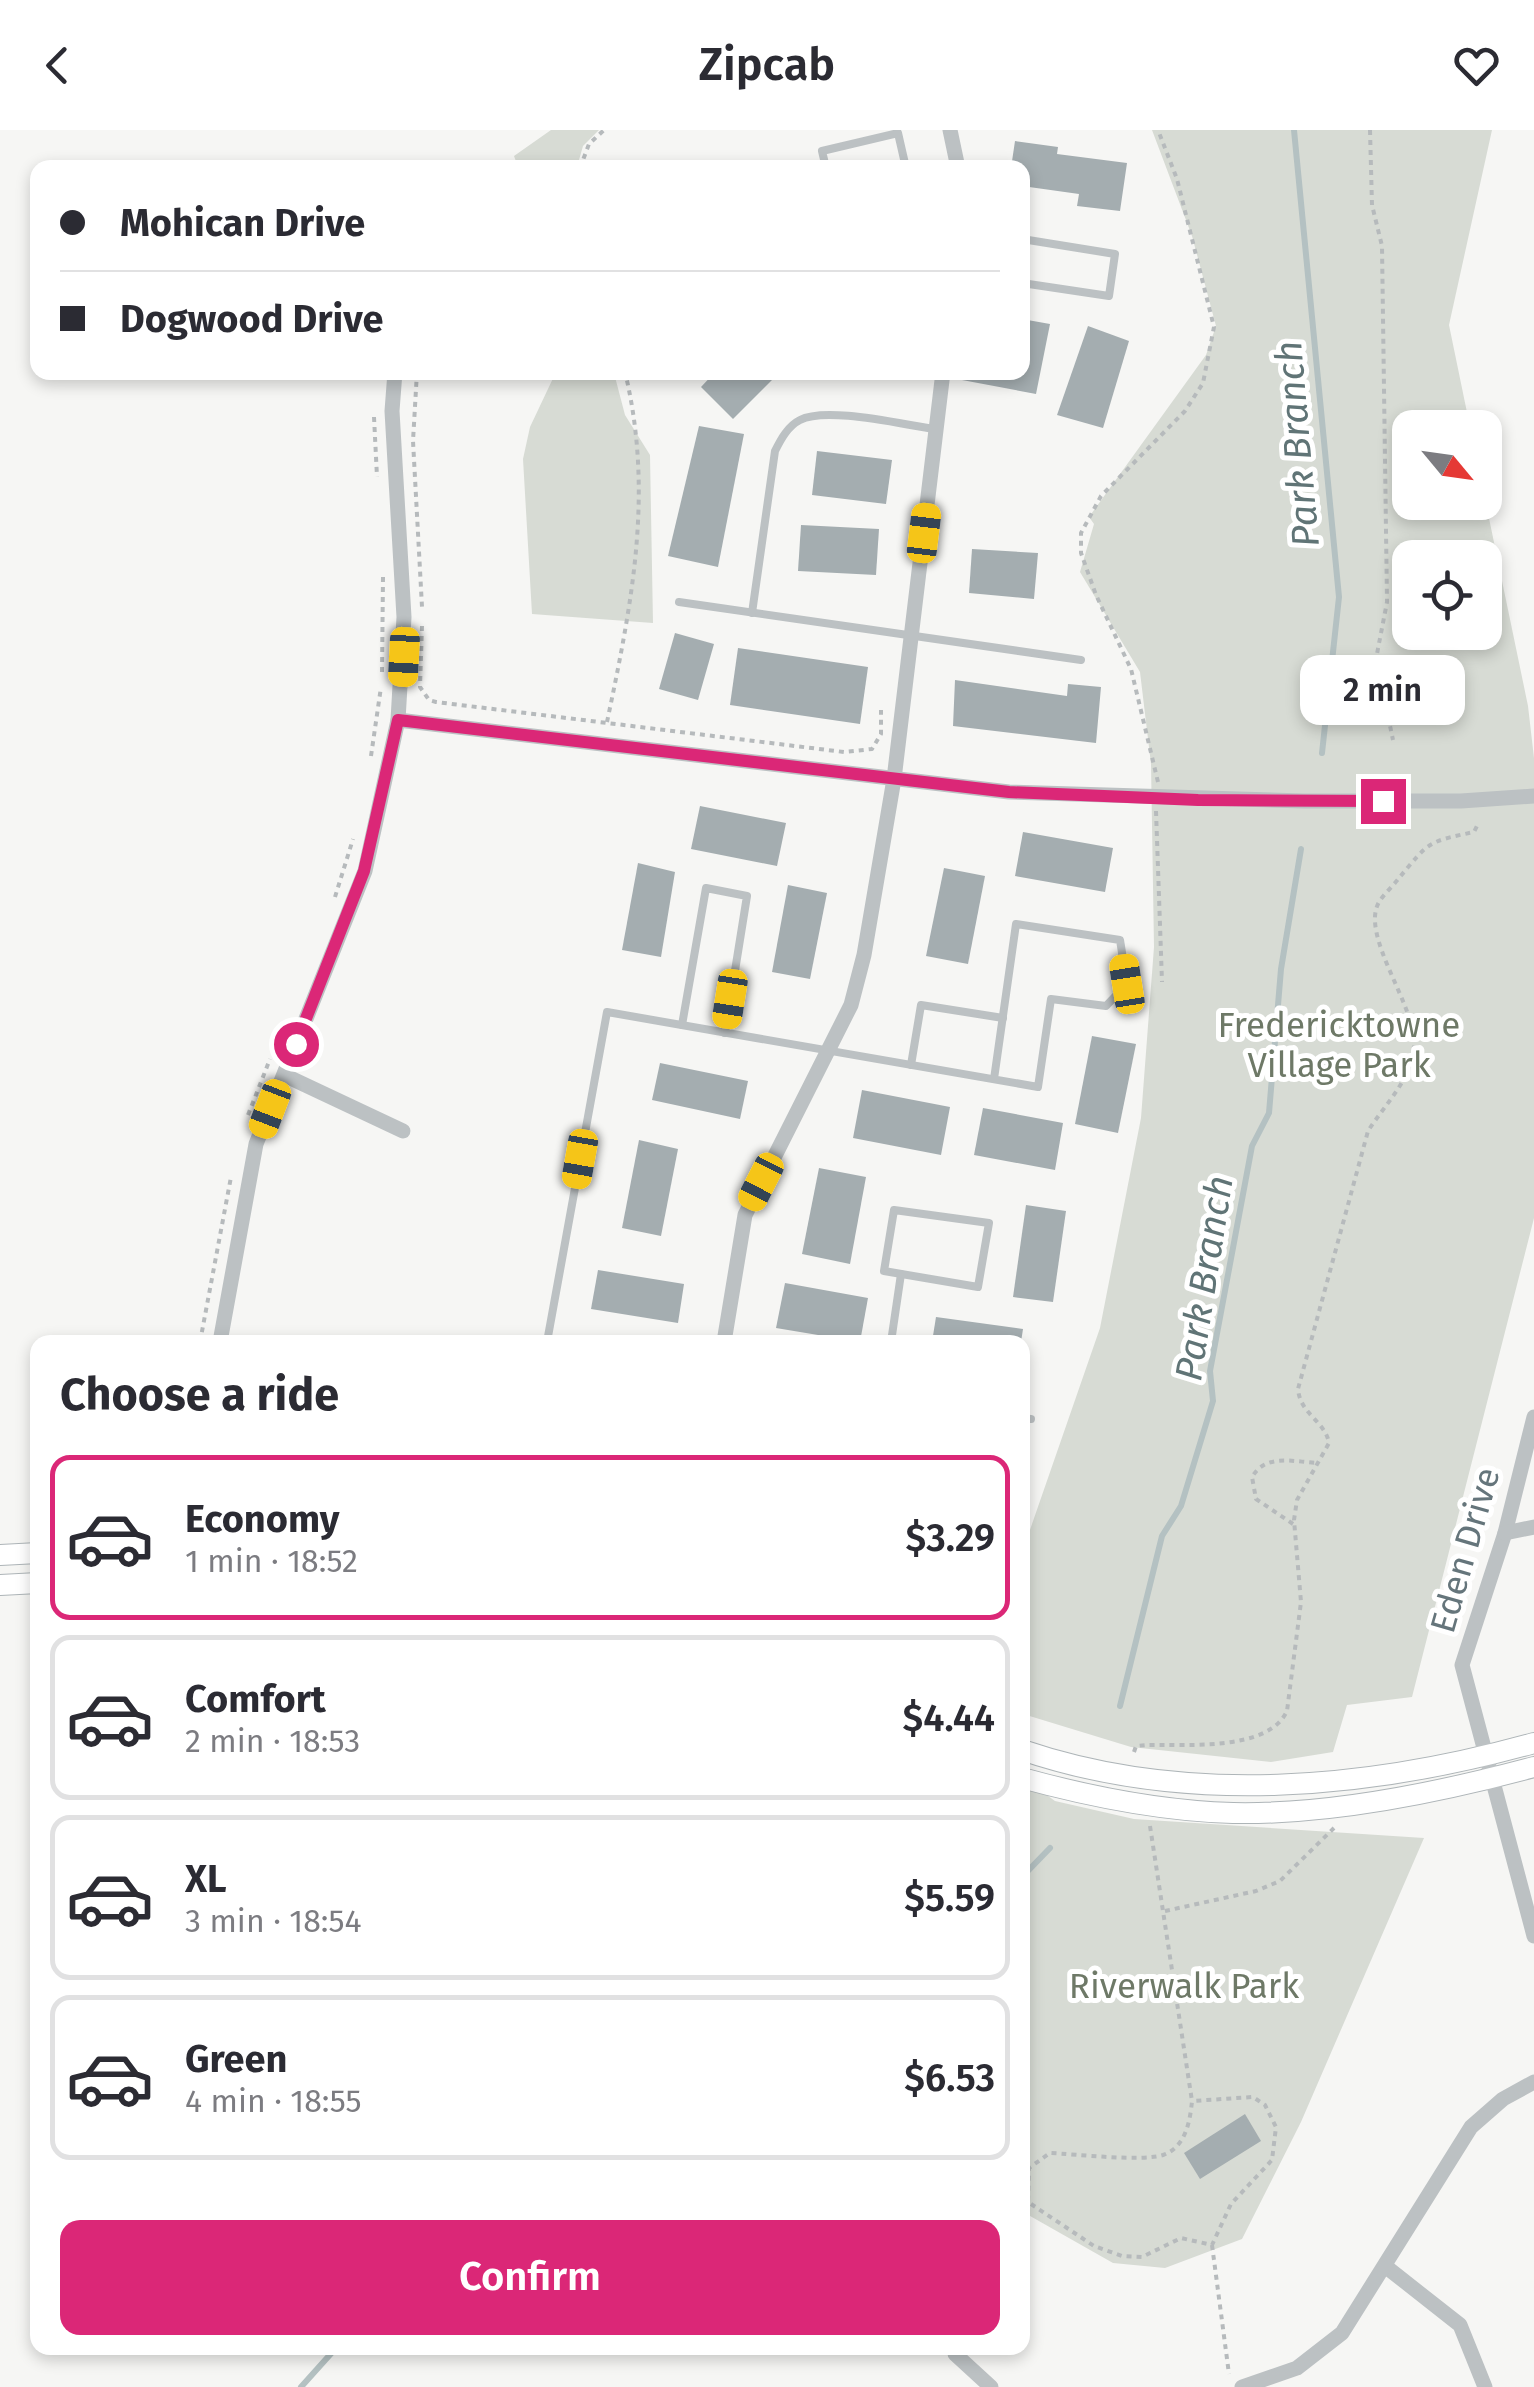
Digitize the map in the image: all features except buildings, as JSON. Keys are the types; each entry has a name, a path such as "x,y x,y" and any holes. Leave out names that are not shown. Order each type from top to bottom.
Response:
{"main road":[{"path":"0,1555 30,1553"},
{"path":"0,1585 30,1584"},
{"path":"1030,1753 1149,1779 1296,1787 1486,1756 1534,1743"},
{"path":"1030,1780 1098,1798 1232,1813 1314,1810 1534,1767"}],"street":[{"path":"950,130 956,160"},
{"path":"221,1335 256,1144 364,871 398,720 404,617 392,411 394,380"},
{"path":"725,1335 744,1214 850,1005 864,955 894,779 942,380"},
{"path":"398,720 1009,792 1158,798 1461,801 1534,796"},
{"path":"284,1075 404,1131"},
{"name":"Eden Drive","path":"1534,1418 1505,1533 1462,1666 1534,1936"},
{"path":"1505,1533 1534,1527"},
{"path":"1242,2387 1297,2368 1342,2333 1471,2128 1503,2099 1534,2082"},
{"path":"1385,2266 1460,2324 1485,2387"},
{"path":"956,2355 992,2387"}],"lane":[{"path":"824,160 822,150 898,133 904,160"},
{"path":"1030,240 1115,254 1109,296 1030,284"},
{"path":"752,613 776,451 784,434 800,420 822,414 936,429"},
{"path":"679,602 1081,660"},
{"path":"682,1026 706,888 747,896 725,1033"},
{"path":"549,1335 607,1012 1038,1087 1051,1000 1106,1006 1127,984 1120,940 1016,924 994,1079"},
{"path":"911,1065 921,1005 1003,1018"},
{"path":"894,1210 988,1223 978,1287 902,1274 884,1271 894,1210"},
{"path":"892,1335 902,1274"}],"path":[{"path":"583,160 589,144 604,130"},
{"path":"1158,130 1177,179 1214,327 1203,383 1185,411 1101,496 1080,533 1081,553 1096,596 1131,669 1158,776 1155,828 1162,982"},
{"path":"1370,130 1372,205 1382,246 1388,534 1387,602 1376,659 1384,713 1393,740"},
{"path":"417,380 413,441 422,580 423,694 436,702 862,752 877,743 881,710"},
{"path":"607,722 630,611 640,520 637,425 626,380"},
{"path":"375,404 378,482"},
{"path":"369,770 382,685 382,570"},
{"path":"330,909 357,824"},
{"path":"1134,1752 1136,1746 1146,1744 1251,1738 1281,1723 1287,1710 1302,1602 1294,1525 1296,1500 1329,1443 1327,1432 1308,1414 1298,1390 1368,1130 1393,1096 1413,1057 1411,1020 1374,917 1378,903 1431,841 1474,832 1476,826"},
{"path":"244,1127 270,1058"},
{"path":"201,1335 234,1161"},
{"path":"1294,1525 1256,1499 1252,1477 1258,1466 1272,1460 1318,1464"},
{"path":"1030,2167 1050,2154 1164,2155 1180,2142 1190,2125 1192,2101 1149,1822"},
{"path":"1165,1911 1256,1891 1280,1881 1338,1824"},
{"path":"1192,2101 1253,2096 1265,2104 1276,2127 1272,2160 1232,2204 1212,2245 1231,2387"},
{"path":"1030,2204 1094,2246 1122,2256 1142,2257 1181,2238 1212,2245"}],"green space":[{"path":"551,130 599,130 583,146 579,160 515,160 514,156"},
{"name":"Fredericktowne Village Park","path":"1152,130 1492,130 1449,325 1466,410 1392,410 1392,520 1489,520 1494,540 1392,540 1392,650 1502,650 1502,581 1528,706 1534,758 1534,1218 1412,1697 1347,1705 1333,1752 1271,1762 1131,1747 1030,1716 1030,1530 1100,1328 1141,1118 1154,947 1151,764 1140,672 1080,572 1094,524 1089,517 1206,355 1216,326 1192,236"},
{"path":"552,380 616,380 625,415 650,455 653,623 532,614 523,459 530,427"},
{"name":"Riverwalk Park","path":"1030,1783 1055,1801 1134,1819 1424,1838 1301,2122 1242,2239 1165,2268 1113,2263 1030,2216"}],"waterway":[{"name":"Park Branch","path":"1294,130 1339,597 1322,753"},
{"name":"Park Branch","path":"1120,1706 1162,1536 1181,1506 1213,1401 1210,1371 1252,1146 1269,1113 1281,969 1301,849"},
{"name":"Park Branch","path":"1030,1869 1050,1848"},
{"name":"Park Branch","path":"301,2387 330,2355"}],"route":[{"path":"296,1044 335,953 364,871 380,815 398,720 1009,792 1198,800 1383,801"}]}
